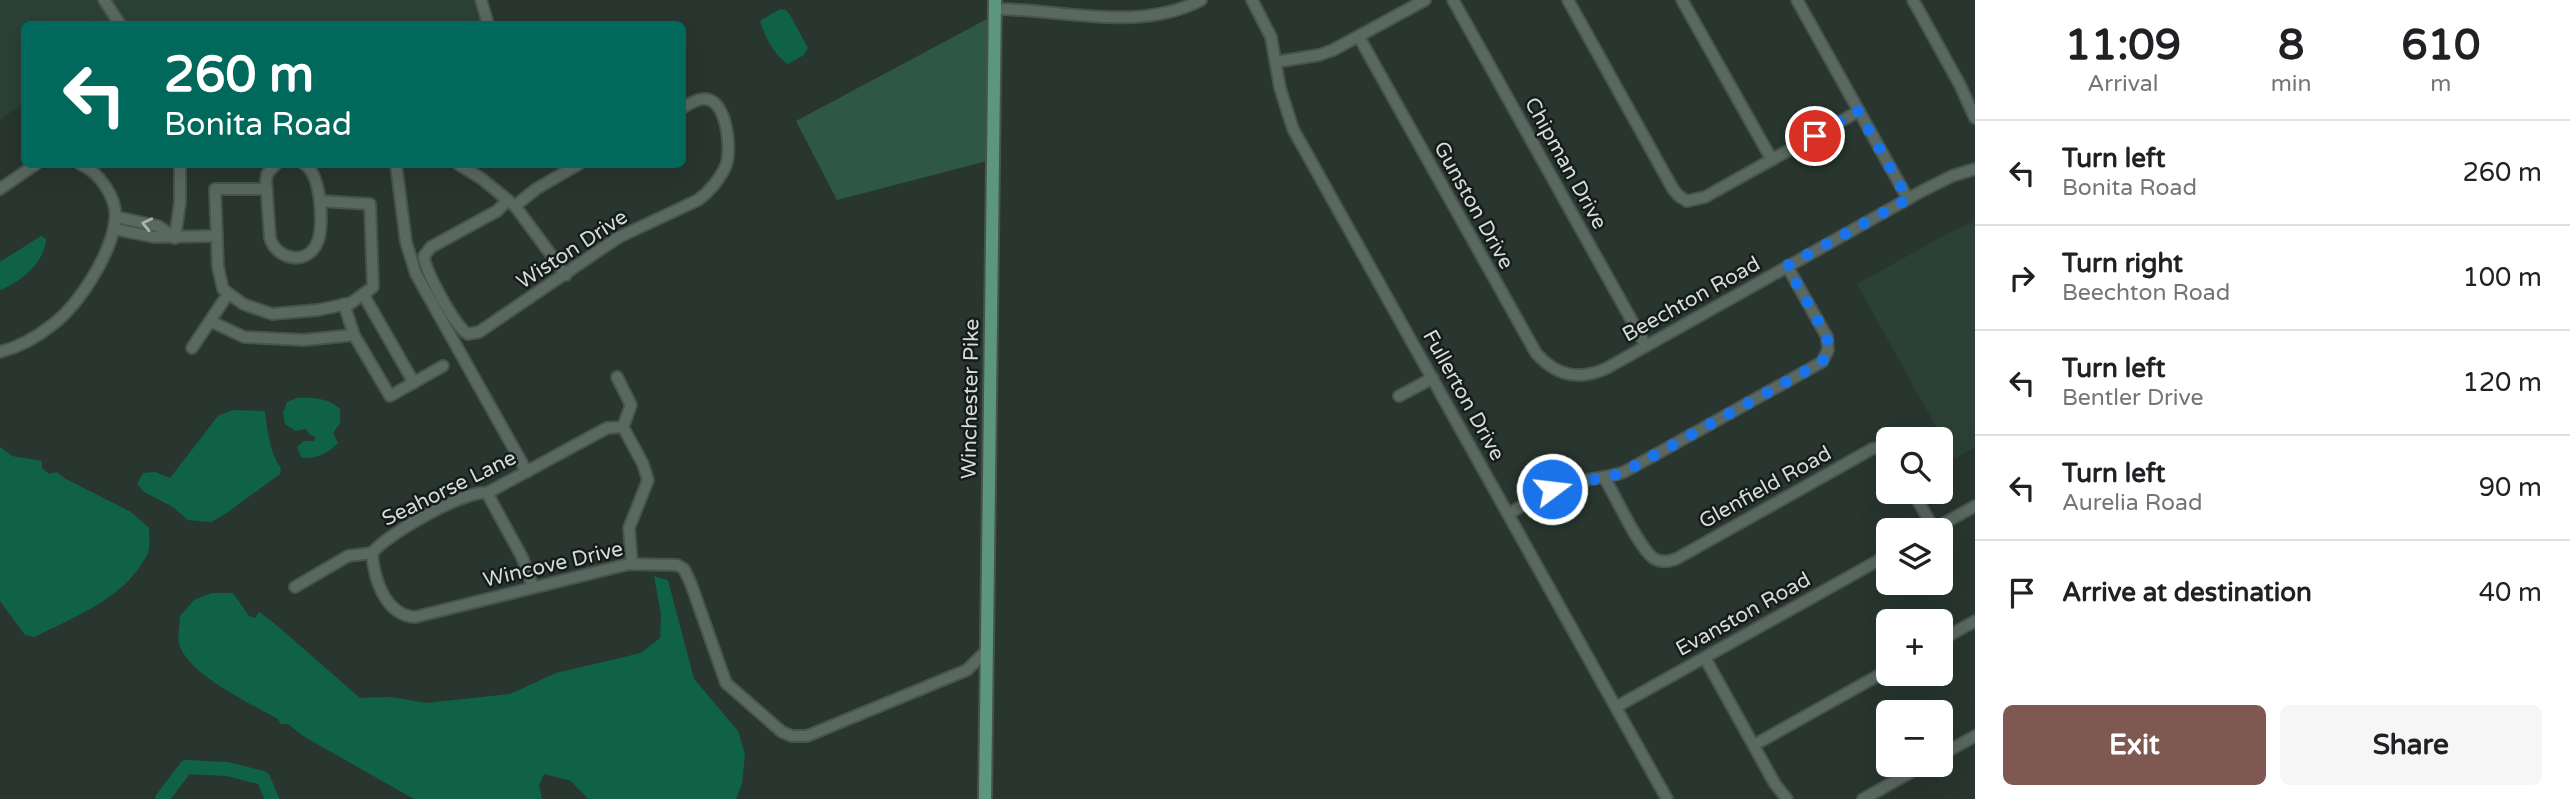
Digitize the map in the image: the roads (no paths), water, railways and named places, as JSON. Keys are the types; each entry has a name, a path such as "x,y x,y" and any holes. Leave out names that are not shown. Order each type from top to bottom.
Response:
{"main road":[{"name":"Winchester Pike","path":"985,799 995,5"}],"street":[{"path":"104,0 119,21"},
{"path":"481,0 487,21"},
{"path":"995,5 1138,17 1165,14 1201,0"},
{"name":"Fullerton Drive","path":"1252,0 1271,37 1280,88 1293,129 1667,799"},
{"path":"1276,62 1319,55 1359,37 1425,0"},
{"name":"Chipman Drive","path":"1452,0 1646,346"},
{"path":"1568,0 1673,189 1687,204 1705,197 1858,111"},
{"path":"1682,0 1772,160"},
{"path":"1797,0 1908,199"},
{"path":"1913,0 1975,118"},
{"name":"Gunston Drive","path":"1359,37 1532,347 1551,368 1571,375"},
{"name":"Wiston Drive","path":"512,203 431,247 426,253 426,266 463,332 476,334 619,237 698,200 710,188 726,166 728,139 724,118 717,105 708,100 699,100 686,106"},
{"path":"0,189 30,168"},
{"path":"0,352 28,341 54,324 71,307 93,276 115,223 104,184 87,168"},
{"path":"175,238 180,202 180,168"},
{"path":"272,168 267,174 270,238 272,246 280,255 288,258 298,258 313,249 318,240 320,201 310,168"},
{"path":"397,168 406,242 416,274 527,472"},
{"path":"464,168 512,203 566,275"},
{"path":"512,203 573,168"},
{"name":"Beechton Road","path":"1571,375 1599,372 1939,182 1975,169"},
{"path":"267,189 215,189 220,278 223,289 243,304 272,314 318,310 351,303 373,287 370,204 320,201"},
{"path":"115,223 154,237 217,236"},
{"path":"1508,514 1552,489 1573,482 1605,479 1642,463 1822,362 1833,352 1787,266"},
{"path":"192,348 228,294"},
{"path":"363,294 414,383"},
{"path":"344,304 354,335 390,396 443,366"},
{"path":"210,321 244,337 304,340 354,335"},
{"path":"617,377 631,405 622,427 643,464 648,480 629,528 632,564"},
{"path":"1399,396 1433,378"},
{"name":"Seahorse Lane","path":"295,587 348,556 372,554 381,542 399,530 468,495 487,493 607,428 622,427"},
{"name":"Glenfield Road","path":"1605,479 1646,552 1659,566 1876,448"},
{"path":"487,493 522,557 533,587"},
{"path":"1953,519 1975,506"},
{"name":"Wincove Drive","path":"372,554 375,578 385,597 396,611 411,617 422,617 632,564 677,565 684,569 726,683 787,735 807,736 967,670 986,651"},
{"name":"Evanston Road","path":"1616,708 1876,562"},
{"path":"1953,633 1975,621"},
{"path":"1705,658 1775,785 1787,799"},
{"path":"967,670 986,680"},
{"path":"1754,745 1876,677"},
{"path":"1953,748 1975,736"},
{"path":"1863,799 1902,777"}],"waterway":[{"path":"162,799 186,767 227,769 263,778 272,799"}]}
